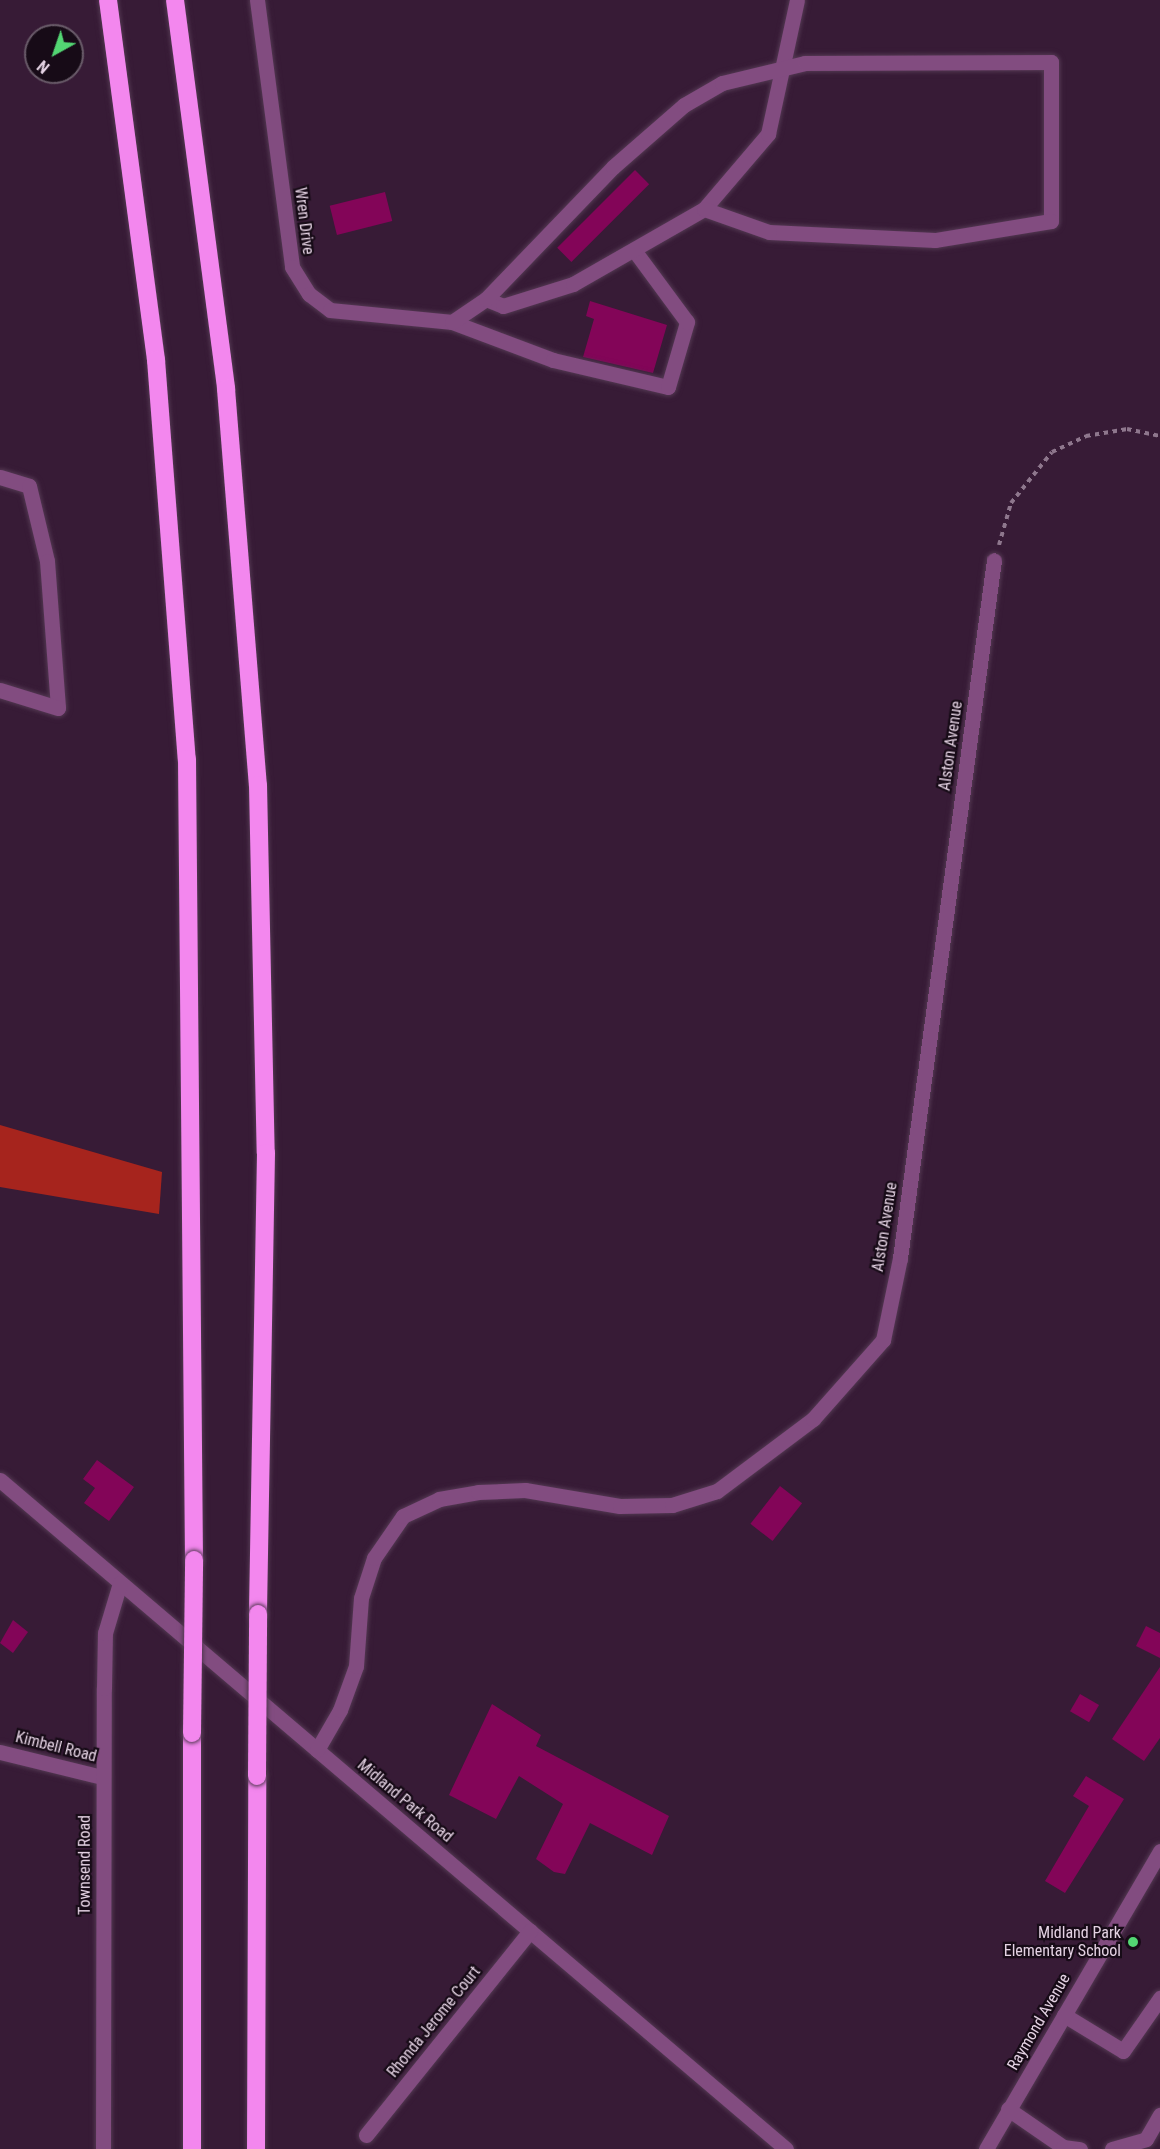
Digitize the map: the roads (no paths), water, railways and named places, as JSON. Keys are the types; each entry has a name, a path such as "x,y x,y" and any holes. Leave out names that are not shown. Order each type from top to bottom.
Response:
{"highway":[{"path":"108,0 156,360 187,759 194,1560 192,2149"},
{"path":"175,0 225,389 258,785 266,1153 258,1614 256,2149"}],"street":[{"name":"Wren Drive","path":"257,0 292,267 298,279 330,310 452,322 553,360 668,387 687,322 634,250"},
{"path":"486,299 503,306 573,284 704,209 768,134 786,68 797,0"},
{"path":"452,322 486,299 613,167 684,105 722,83 805,63 1051,62 1050,221 935,240 769,232 704,209"},
{"path":"0,477 30,486 47,561 58,708 0,690"},
{"name":"Alston Avenue","path":"317,1749 340,1710 356,1666 361,1598 374,1558 403,1516 439,1499 478,1492 525,1490 620,1506 672,1505 717,1491 813,1419 883,1340 900,1258 994,560"},
{"name":"Midland Park Road","path":"0,1480 786,2149"},
{"name":"Townsend Road","path":"103,2149 102,1777 105,1634 120,1583"},
{"name":"Kimbell Road","path":"0,1752 102,1777"},
{"name":"Raymond Avenue","path":"986,2149 1064,2015 1155,1872 1160,1851"},
{"name":"Rhonda Jerome Court","path":"366,2135 530,1931"},
{"path":"1064,2015 1123,2050 1160,1998"},
{"path":"1008,2109 1063,2147 1080,2149"},
{"path":"1112,2149 1146,2139 1160,2115"}],"place":[{"name":"Midland Park Elementary School","path":"1133,1942"}]}
